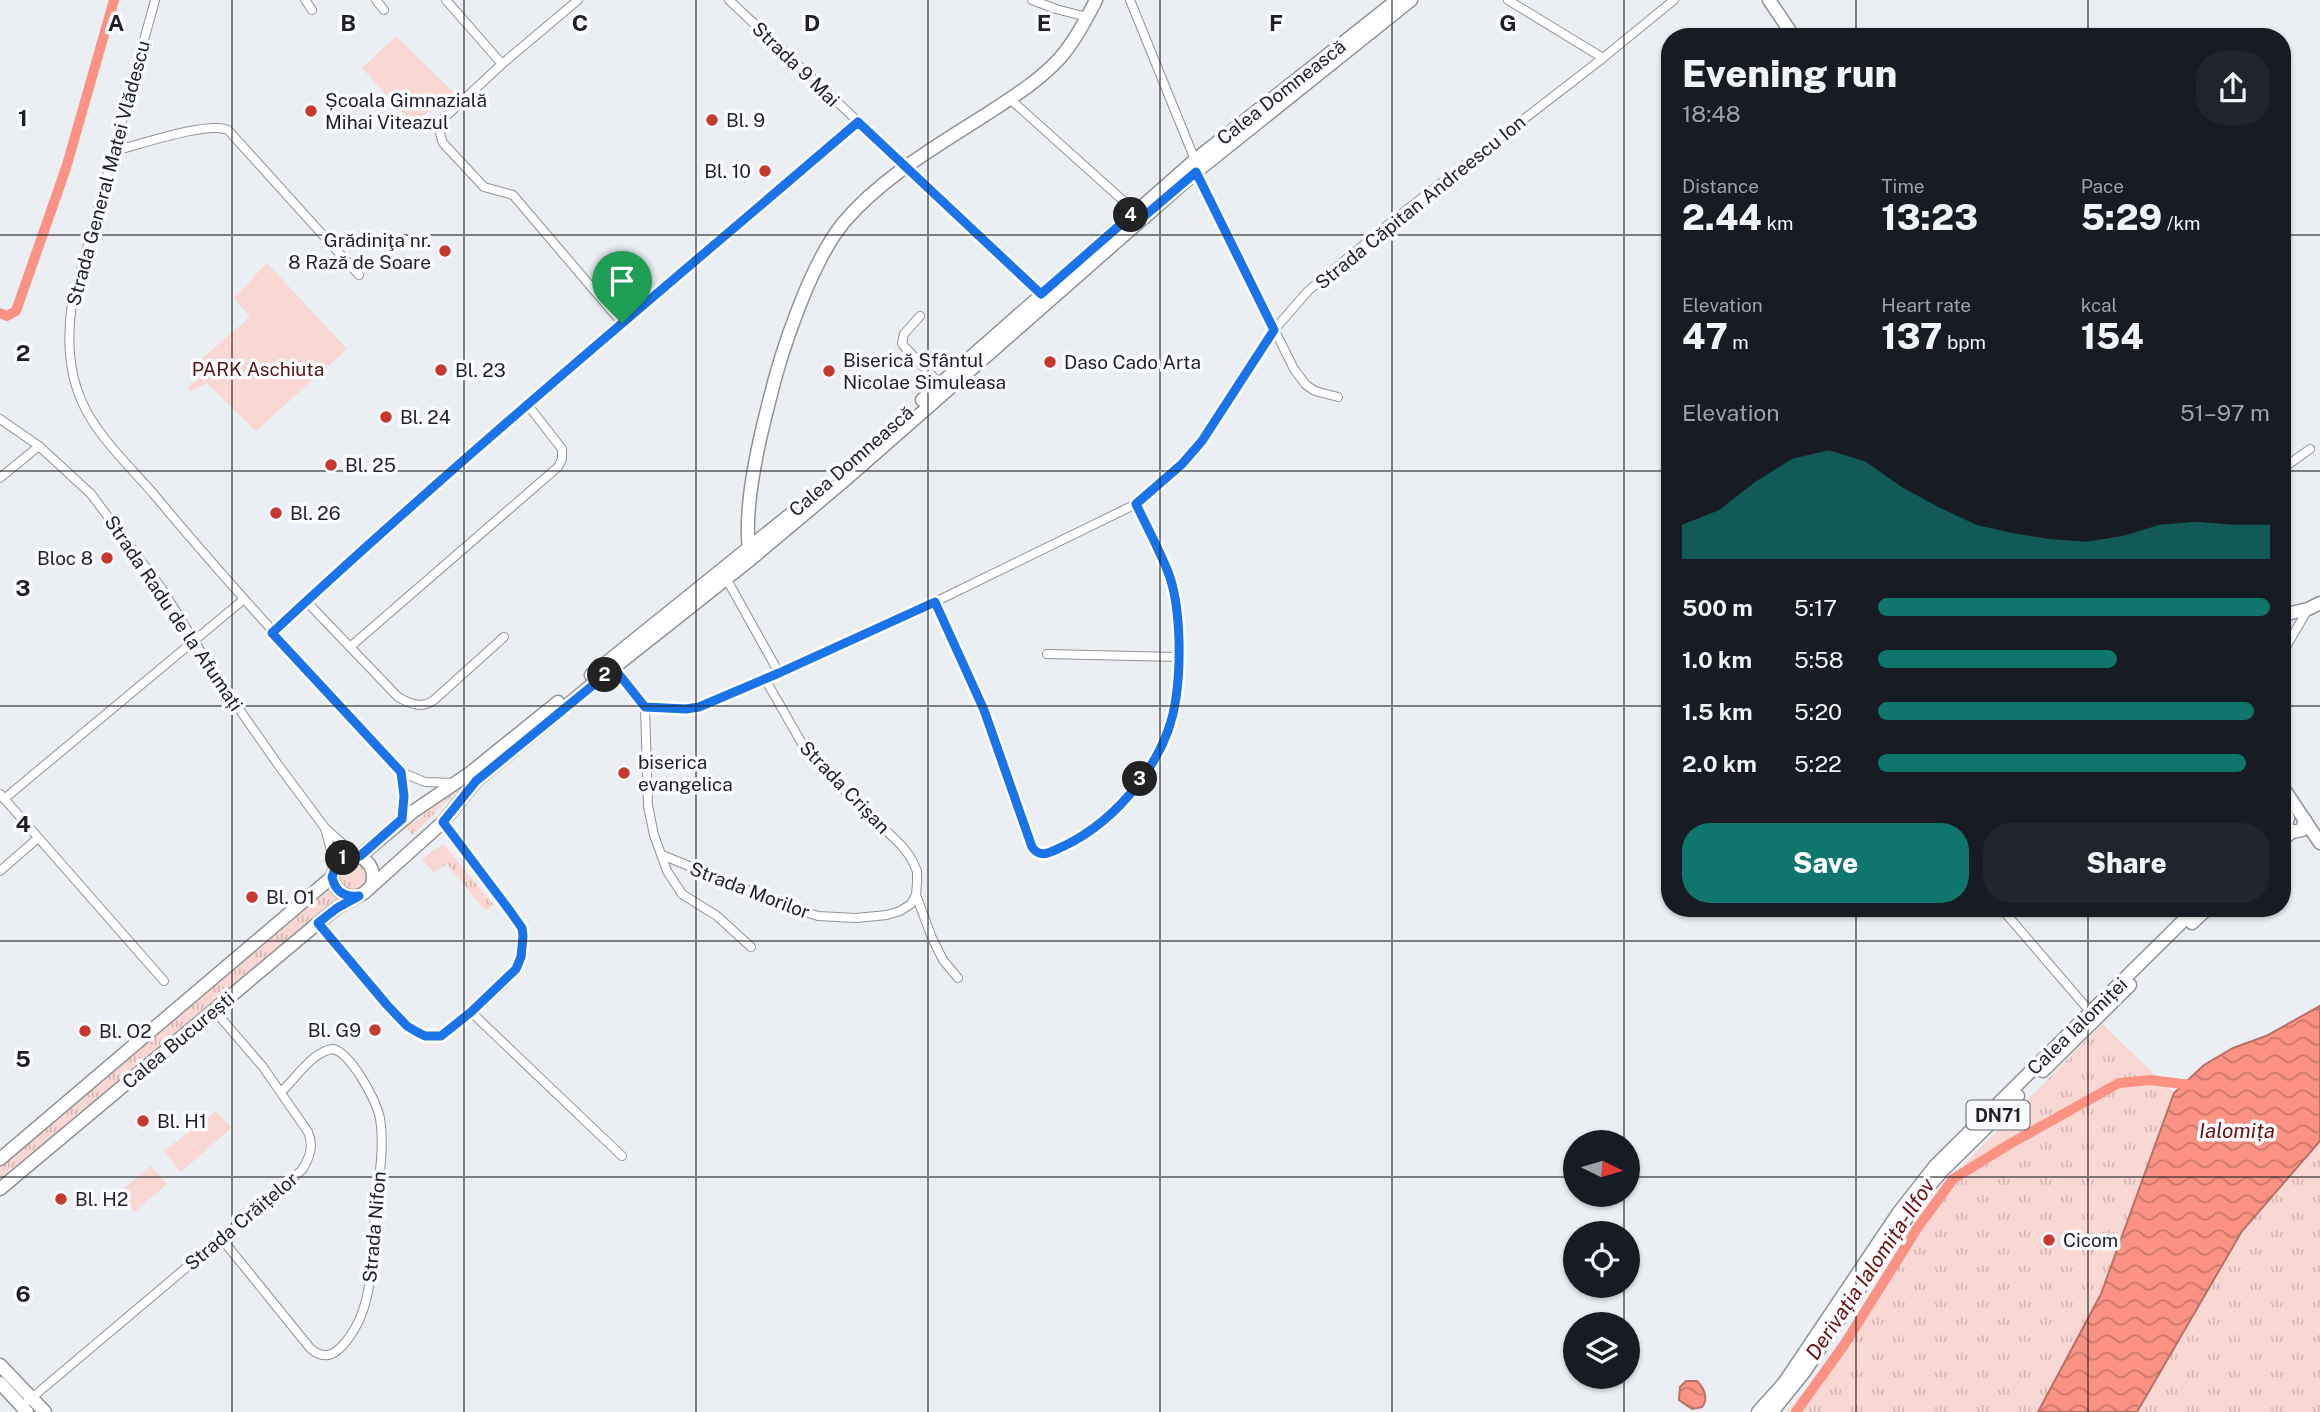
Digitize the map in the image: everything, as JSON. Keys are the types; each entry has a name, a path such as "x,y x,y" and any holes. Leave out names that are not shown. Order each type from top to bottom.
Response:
{"main road":[{"path":"750,553 751,502 758,450 768,406 781,360 806,292 818,265 843,223 875,192 906,168 1010,99 1059,60 1096,0"},
{"name":"Calea Domnească","path":"443,822 476,781 611,664 726,578 750,553 940,384 1195,166 1397,0"},
{"name":"Calea Domnească","path":"1195,166 1411,0"},
{"path":"1769,0 1788,28"},
{"name":"Calea Domnească","path":"357,856 402,819 470,773 611,664 853,472 1044,297"},
{"path":"2291,612 2314,606"},
{"path":"2291,810 2299,832"},
{"path":"372,885 373,871 370,865 357,856 343,858 333,872 333,883 341,893 359,896 372,885 443,822"},
{"name":"Calea București","path":"0,1159 333,872"},
{"name":"Calea București","path":"0,1189 318,923 359,896"},
{"name":"Calea Ialomiței","path":"1758,1412 1792,1372 1899,1212 1935,1166 2094,1015 2187,917"},
{"name":"DN71","path":"1772,1412 1805,1371 1907,1217 1942,1171 2094,1015 2198,917"},
{"path":"0,1365 27,1406"},
{"path":"0,1383 27,1406 45,1412"}],"street":[{"name":"Strada General Matei Vlădescu","path":"155,0 72,303 68,338 76,385 83,405 97,426 243,600 401,772 425,782 454,783"},
{"path":"305,0 312,10"},
{"path":"376,0 384,10"},
{"path":"446,0 502,64"},
{"path":"578,0 502,64 444,118 440,135 443,143 484,187 513,195 622,323"},
{"name":"Strada 9 Mai","path":"729,0 1044,297"},
{"path":"1032,0 1087,17"},
{"path":"1130,0 1195,166 1274,330 1306,385 1315,391 1338,397"},
{"path":"1508,0 1603,58"},
{"name":"Strada Căpitan Andreescu Ion","path":"645,707 699,707 765,680 935,602 1136,504 1182,464 1202,441 1274,330 1308,292 1339,264 1674,0"},
{"path":"1010,99 1139,214"},
{"path":"272,633 527,404 858,122"},
{"path":"114,151 203,128 221,127 228,130 359,275"},
{"path":"920,316 904,334 902,344 940,384"},
{"path":"349,647 558,467 562,449 527,404"},
{"name":"Strada Radu de la Afumați","path":"0,419 39,446 83,486 107,514 162,589 271,754 325,828 357,856"},
{"path":"0,478 39,446"},
{"path":"2291,463 2310,449"},
{"path":"935,602 984,710 1032,847 1037,853 1048,854 1077,840 1099,824 1130,793 1151,764 1168,729 1175,701 1177,657 1174,591 1168,572 1136,504"},
{"path":"726,578 779,673"},
{"path":"164,981 2,796 243,600"},
{"path":"306,601 398,697 422,705 434,700 504,636"},
{"path":"2291,640 2314,606"},
{"path":"1047,654 1177,657"},
{"path":"611,664 645,707 648,806 654,835 667,871 682,894 717,916 751,947"},
{"name":"Strada Crișan","path":"765,680 804,747 908,852 917,871 916,895 932,938 943,960 958,978"},
{"path":"401,772 404,796 402,819"},
{"path":"318,923 387,1005 407,1026 417,1032 425,1036 441,1036 471,1012 516,969 521,957 522,928 443,822"},
{"name":"Strada Radu de la Afumați","path":"325,828 333,872"},
{"path":"0,871 38,838"},
{"name":"Strada Morilor","path":"662,855 789,907 818,916 856,918 887,915 911,904 916,895"},
{"path":"2009,917 2094,1015"},
{"name":"Strada Crăițelor","path":"27,1406 302,1170 307,1162 312,1141 308,1132 282,1091 214,1010"},
{"path":"471,1012 622,1156"},
{"name":"Strada Nifon","path":"221,1238 317,1354 331,1355 350,1336 365,1303 371,1277 381,1146 379,1114 356,1070 343,1054 333,1049 325,1051 313,1060 282,1091"}],"green space":[{"path":"396,36 454,93 413,124 362,68"},
{"name":"PARK Aschiuta","path":"267,263 347,349 256,431 207,383 191,391 187,388 206,373 197,363 250,317 234,298"},
{"path":"462,787 412,835 407,827"},
{"path":"443,844 493,904 489,910 484,909 447,864 434,873 422,859"},
{"path":"353,862 363,866 367,876 363,886 353,890 343,886 339,876 343,866"},
{"path":"331,888 340,898 0,1179 0,1165"},
{"path":"2102,1024 2174,1093 2101,1294 2038,1412 1787,1412 1827,1364 1928,1208 1951,1178"},
{"path":"216,1111 231,1128 181,1172 164,1151"},
{"path":"2320,1141 2320,1412 2137,1412 2242,1231"},
{"path":"151,1166 167,1184 134,1212 117,1194"}],"water":[{"name":"Ialomița","path":"2320,1006 2320,1141 2242,1231 2137,1412 2038,1412 2101,1294 2174,1093 2204,1065 2233,1048 2266,1036"},
{"path":"1686,1381 1697,1381 1702,1387 1705,1397 1702,1407 1692,1409 1679,1400 1680,1387"}],"waterway":[{"path":"0,313 7,316 16,311 66,168 114,0"},
{"name":"Derivația Ialomița-Ilfov","path":"1796,1412 1844,1345 1918,1227 1953,1179 2119,1083 2150,1080 2199,1086"}],"place":[{"name":"Școala Gimnazială Mihai Viteazul","path":"311,111"},
{"name":"Bl. 9","path":"712,120"},
{"name":"Bl. 10","path":"765,171"},
{"name":"Grădiniţa nr. 8 Rază de Soare","path":"445,251"},
{"name":"Daso Cado Arta","path":"1050,362"},
{"name":"Bl. 23","path":"441,370"},
{"name":"Biserică Sfântul Nicolae Simuleasa","path":"829,371"},
{"name":"Bl. 24","path":"386,417"},
{"name":"Bl. 25","path":"331,465"},
{"name":"Bl. 26","path":"276,513"},
{"name":"Bloc 8","path":"107,558"},
{"name":"biserica evangelica","path":"624,773"},
{"name":"Bl. O1","path":"252,897"},
{"name":"Bl. G9","path":"375,1030"},
{"name":"Bl. O2","path":"85,1031"},
{"name":"Bl. H1","path":"143,1121"},
{"name":"Bl. H2","path":"61,1199"},
{"name":"Cicom","path":"2049,1240"}],"route":[{"path":"858,122 1041,294 1136,211 1142,218 1196,172 1274,330 1202,441 1159,486 1136,504 1168,572 1174,591 1178,678 1168,729 1151,764 1130,793 1107,817 1077,840 1048,854 1034,851 984,710 935,602 699,707 645,707 614,668 476,781 443,822 522,928 523,945 516,969 506,980 441,1036 425,1036 407,1026 387,1005 318,923 359,896 341,893 333,883 332,871 338,861 349,855 360,856 402,819 404,796 401,772 272,633 326,582 622,323 858,122"}]}
